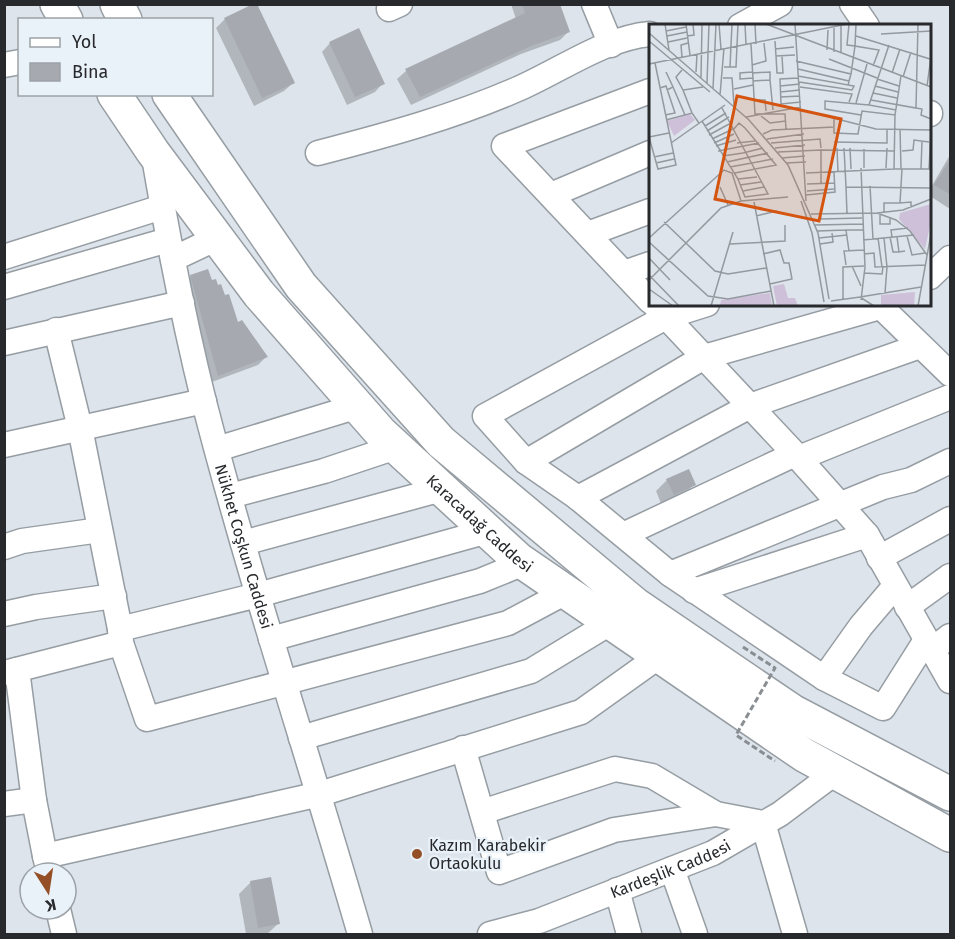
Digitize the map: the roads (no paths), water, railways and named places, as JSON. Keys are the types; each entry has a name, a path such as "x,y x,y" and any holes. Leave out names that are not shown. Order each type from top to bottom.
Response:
{"highway":[{"path":"57,4 65,18"},
{"path":"117,4 124,18"},
{"name":"Karacadağ Caddesi","path":"115,96 153,152 259,294 396,447 524,563 658,657 804,754 951,835"},
{"name":"Karacadağ Caddesi","path":"170,96 301,286 441,442 636,605 792,711 951,794"}],"street":[{"path":"594,4 611,45"},
{"path":"744,24 780,4"},
{"path":"852,4 866,24"},
{"path":"318,153 422,126 519,89 611,45 636,35 649,34"},
{"path":"649,92 504,146 649,299"},
{"name":"Nükhet Coşkun Caddesi","path":"153,152 162,207 204,401 258,595 320,794 360,934"},
{"path":"551,195 649,154"},
{"path":"4,257 162,207"},
{"path":"588,234 649,212"},
{"path":"4,287 217,238"},
{"path":"931,276 951,258"},
{"path":"624,273 649,265"},
{"path":"4,342 182,303"},
{"path":"674,306 657,307 485,416 526,462 625,534 670,574 824,678 883,708 936,642"},
{"path":"526,462 704,357 879,306 951,374"},
{"path":"657,307 797,456 867,535 901,597 936,642 951,681"},
{"path":"56,330 80,428 121,636 147,719 508,623 566,592"},
{"path":"578,498 750,406 920,346"},
{"path":"625,534 797,456 951,397"},
{"path":"4,445 204,401"},
{"path":"217,449 358,406"},
{"path":"230,496 324,471 396,447"},
{"path":"670,574 883,488 911,480 951,461"},
{"path":"243,543 442,489"},
{"path":"879,558 951,519"},
{"path":"4,547 100,530"},
{"path":"46,861 14,720 11,672 258,595 488,531"},
{"path":"694,591 867,535"},
{"path":"271,639 480,581 524,563"},
{"path":"824,678 861,626 901,597 951,576"},
{"path":"4,614 114,596"},
{"path":"301,738 531,671 610,623"},
{"path":"59,861 320,794 581,712 658,657"},
{"path":"463,748 499,872 614,830 716,814 763,823 795,934"},
{"path":"482,812 615,769 652,776 716,814"},
{"name":"Kardeşlik Caddesi","path":"490,934 539,921 713,853 780,814 836,772"},
{"path":"4,804 34,800"},
{"path":"672,869 695,934"},
{"path":"617,890 629,934"}],"place":[{"name":"Kazım Karabekir Ortaokulu","path":"417,854"}]}
